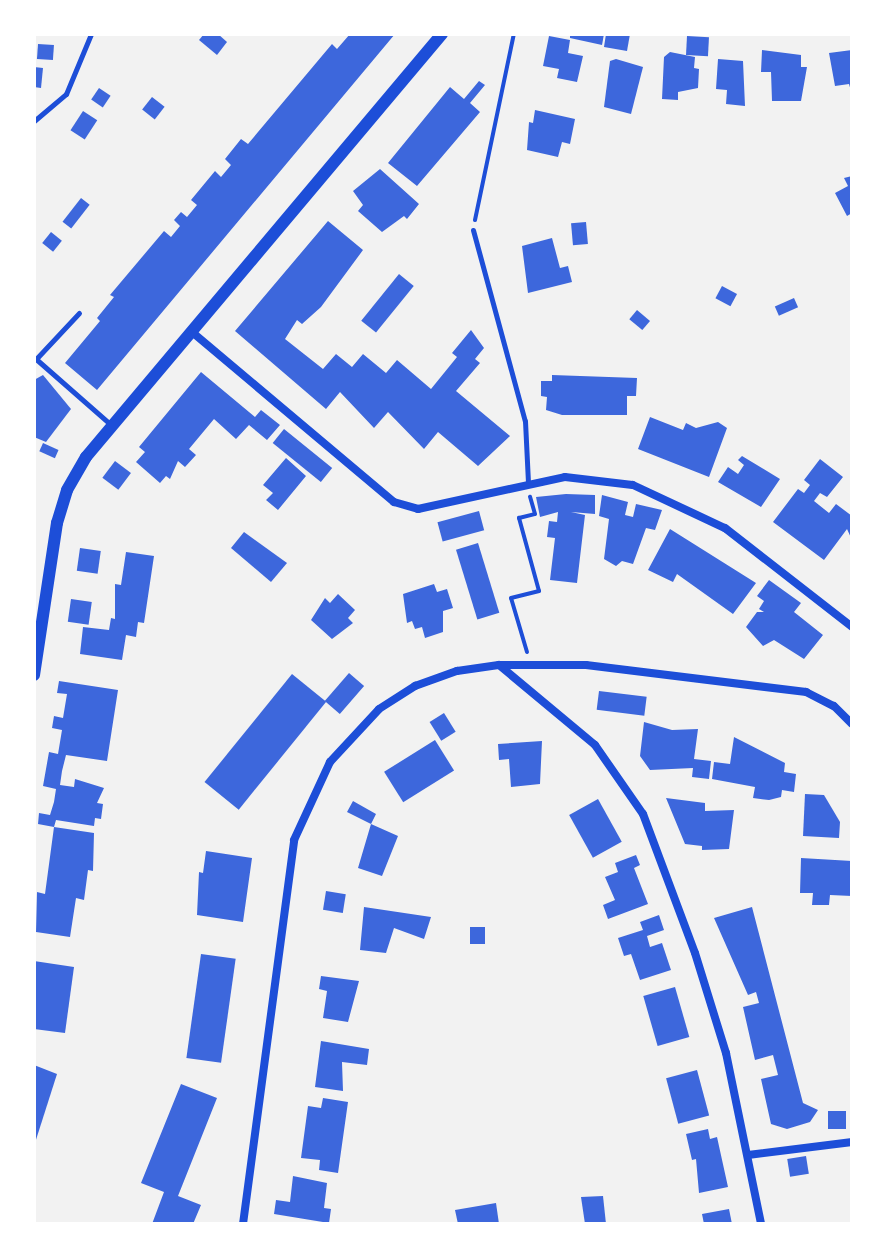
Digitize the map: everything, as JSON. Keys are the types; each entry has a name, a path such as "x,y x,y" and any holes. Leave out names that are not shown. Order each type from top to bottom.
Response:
{"street":[{"path":"34,675 57,523 67,490 111,424 442,34"},
{"path":"192,332 394,502 418,509 528,482 596,478 675,501 725,528 852,627"},
{"path":"243,1224 288,872 310,798 343,744 389,702 428,680 499,665 586,665 773,685 806,692 834,706 852,724"},
{"path":"499,665 595,745 643,814 695,953 748,1155 761,1224"},
{"path":"748,1155 852,1142"}],"lane":[{"path":"34,121 66,94 91,34"},
{"path":"473,230 525,421 528,482"},
{"path":"79,313 35,360 111,424"}],"path":[{"path":"475,220 514,34"},
{"path":"520,632 511,598 539,591 519,518 535,514 531,498"}],"building":[{"path":"204,34 218,34 227,42 217,55 199,40"},
{"path":"350,34 395,34 97,390 65,363 100,321 97,318 114,297 110,295 164,231 171,237 180,226 174,220 181,212 187,217 197,205 191,200 215,171 221,177 231,165 225,159 241,139 248,144 332,44 337,49"},
{"path":"570,34 604,34 602,45 570,38"},
{"path":"606,34 630,34 627,51 604,47"},
{"path":"549,36 570,40 568,53 583,56 577,82 557,78 559,69 543,66"},
{"path":"687,36 709,37 708,56 686,55"},
{"path":"38,44 54,45 53,60 37,59"},
{"path":"762,50 801,55 801,67 807,67 801,101 772,101 771,72 761,72"},
{"path":"852,50 851,91 849,84 835,86 829,53"},
{"path":"670,52 695,57 694,68 699,69 698,88 678,92 678,100 662,99 664,57"},
{"path":"616,59 643,67 631,114 604,107 610,61"},
{"path":"718,59 743,61 745,106 726,104 727,90 716,89"},
{"path":"34,67 43,68 41,88 34,87"},
{"path":"479,81 485,85 470,103 480,112 417,186 388,163 450,87 464,99"},
{"path":"99,88 111,96 103,107 91,100"},
{"path":"152,97 165,107 155,119 142,110"},
{"path":"535,110 575,119 570,144 562,142 558,157 527,150 529,122 533,123"},
{"path":"83,111 97,120 85,140 70,130"},
{"path":"380,169 419,204 407,219 404,216 382,232 358,211 363,205 353,191"},
{"path":"852,176 852,213 847,216 835,193 848,186 844,178"},
{"path":"81,198 90,205 71,228 63,222"},
{"path":"328,221 363,250 321,307 302,324 297,320 285,339 323,369 336,354 352,367 363,354 386,373 397,360 431,389 457,357 452,353 471,330 484,348 475,359 480,363 456,391 510,436 478,466 438,432 424,449 388,412 374,428 340,392 326,409 235,331"},
{"path":"586,222 588,244 573,245 571,223"},
{"path":"51,232 62,241 53,252 42,243"},
{"path":"552,238 560,268 568,266 572,282 528,293 522,246"},
{"path":"399,274 414,286 376,333 361,321"},
{"path":"722,286 737,294 730,306 715,298"},
{"path":"794,298 798,307 779,316 775,307"},
{"path":"637,310 650,321 642,330 629,319"},
{"path":"201,372 255,417 261,410 280,425 267,440 249,425 236,439 214,419 189,449 196,455 185,467 178,461 170,479 166,476 160,483 136,462 145,452 139,447"},
{"path":"43,375 71,409 46,442 34,437 34,380"},
{"path":"552,375 637,378 636,396 627,396 627,415 562,415 546,410 547,397 541,396 541,381 552,381"},
{"path":"650,417 683,430 686,423 696,428 718,422 727,428 709,477 638,449"},
{"path":"284,429 332,468 321,482 273,443"},
{"path":"43,443 59,450 55,458 39,451"},
{"path":"742,456 780,479 761,507 718,482 728,467 738,474 744,465 738,460"},
{"path":"286,458 306,476 278,510 266,500 273,493 263,485"},
{"path":"820,459 843,477 827,497 820,493 814,501 829,513 836,504 852,516 852,540 847,529 824,560 773,522 798,489 804,493 810,485 804,480"},
{"path":"115,461 131,473 118,490 102,478"},
{"path":"595,495 595,514 571,512 585,515 577,583 550,580 555,538 547,537 549,521 557,522 558,512 540,517 536,497"},
{"path":"602,495 628,502 625,515 633,517 636,504 662,510 655,530 646,528 633,564 622,561 616,566 604,559 609,519 599,516"},
{"path":"479,511 484,530 443,541 437,522"},
{"path":"670,529 756,583 733,614 677,574 673,582 648,570"},
{"path":"244,532 287,563 271,582 231,548"},
{"path":"478,543 499,613 477,620 456,550"},
{"path":"80,548 101,551 98,574 77,571"},
{"path":"126,552 154,556 144,623 138,622 136,637 126,635 122,660 80,654 83,627 109,630 111,618 115,619 115,584 121,585"},
{"path":"769,580 801,603 794,612 823,635 804,659 774,640 763,646 746,627 757,612 764,612 759,609 764,601 757,596"},
{"path":"434,584 437,592 447,589 453,608 443,611 443,632 425,638 422,627 415,629 412,621 407,623 403,594"},
{"path":"338,594 355,610 348,618 353,623 332,639 311,620 325,598 330,603"},
{"path":"71,599 92,602 89,625 68,622"},
{"path":"349,673 364,686 340,714 325,701"},
{"path":"292,674 326,702 239,810 205,782"},
{"path":"59,681 118,690 107,761 66,755 62,771 60,785 74,787 75,779 104,788 97,803 103,804 101,819 95,818 94,826 56,820 54,827 38,824 39,813 50,815 56,789 43,786 49,752 58,754 62,730 52,728 54,716 63,718 67,694 57,693"},
{"path":"599,691 647,697 644,716 597,710"},
{"path":"444,713 456,732 441,741 430,722"},
{"path":"644,722 672,730 698,729 694,759 711,761 709,779 692,777 693,768 650,770 640,756"},
{"path":"734,737 785,763 784,772 796,774 794,792 782,790 781,797 769,800 753,798 755,787 712,779 714,762 730,764"},
{"path":"435,740 454,771 403,802 384,772"},
{"path":"542,741 540,784 511,787 509,759 499,760 498,744"},
{"path":"805,794 824,795 840,822 839,838 803,836"},
{"path":"666,798 705,803 705,811 734,810 729,849 702,850 702,846 685,844"},
{"path":"598,799 622,842 593,858 569,815"},
{"path":"353,801 376,814 371,824 347,812"},
{"path":"371,824 398,836 382,876 358,868"},
{"path":"54,827 94,833 93,871 88,870 84,900 76,898 70,937 36,932 37,892 45,894"},
{"path":"206,851 252,858 243,922 197,915 199,872 203,873"},
{"path":"636,855 640,865 634,868 648,904 608,919 603,905 615,900 605,877 618,872 615,863"},
{"path":"801,858 852,861 852,896 830,895 829,905 812,905 813,893 800,893"},
{"path":"326,891 346,894 343,913 323,910"},
{"path":"364,907 431,917 424,939 394,928 386,953 360,950"},
{"path":"752,907 803,1103 818,1110 810,1122 787,1129 771,1124 761,1079 778,1075 773,1055 755,1060 743,1007 759,1003 756,992 748,995 714,918"},
{"path":"659,915 664,930 647,936 650,947 662,943 671,970 640,980 631,954 624,956 618,938 643,930 640,922"},
{"path":"470,927 485,927 485,944 470,944"},
{"path":"201,954 236,959 221,1063 186,1058"},
{"path":"34,961 74,967 65,1033 34,1029"},
{"path":"321,976 359,981 348,1022 323,1018 327,991 319,989"},
{"path":"675,987 689,1037 658,1046 643,996"},
{"path":"321,1041 369,1049 367,1065 342,1062 343,1091 315,1087"},
{"path":"34,1065 57,1074 34,1146"},
{"path":"697,1070 709,1115 678,1124 666,1078"},
{"path":"181,1084 217,1098 178,1196 201,1205 193,1224 152,1224 164,1192 141,1183"},
{"path":"323,1098 348,1102 338,1173 319,1170 320,1160 301,1158 308,1106 321,1108"},
{"path":"828,1111 846,1111 846,1129 828,1129"},
{"path":"708,1129 710,1139 717,1137 728,1187 699,1193 696,1159 692,1160 686,1134"},
{"path":"806,1156 809,1174 790,1177 787,1159"},
{"path":"293,1176 327,1183 324,1208 331,1209 329,1223 274,1214 276,1200 290,1202"},
{"path":"603,1196 606,1224 585,1224 581,1197"},
{"path":"496,1203 499,1224 458,1224 455,1210"},
{"path":"729,1209 732,1224 704,1224 702,1214"}]}
